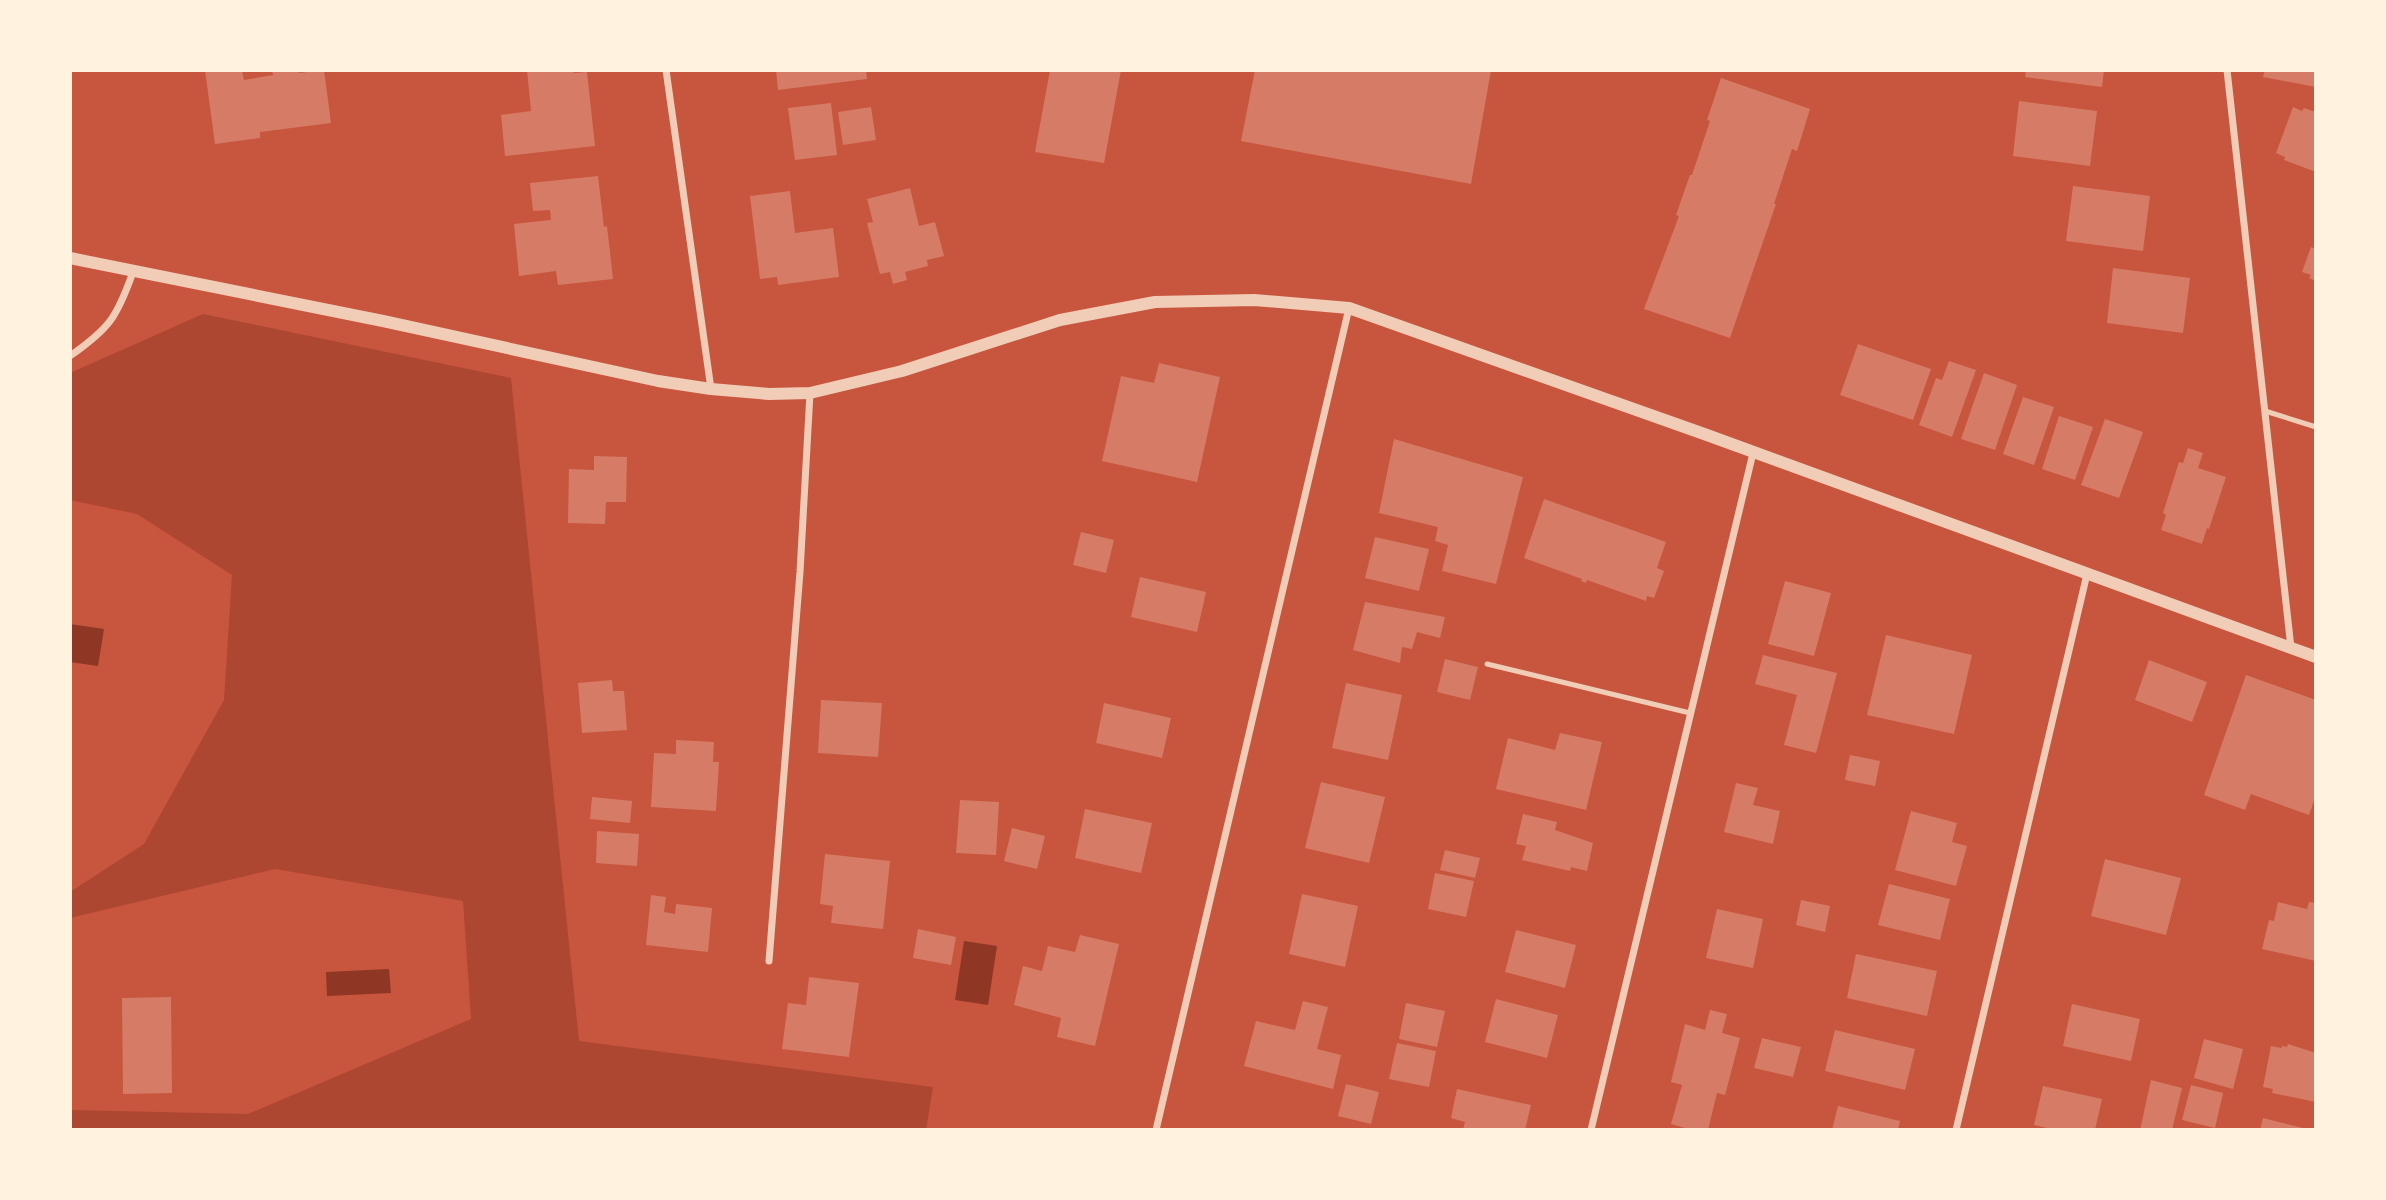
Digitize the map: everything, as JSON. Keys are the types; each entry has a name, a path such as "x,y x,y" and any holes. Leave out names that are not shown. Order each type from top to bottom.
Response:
{"street":[{"path":"666,70 711,389"},
{"path":"2227,70 2291,648"},
{"path":"70,258 383,321 658,381 769,394 810,393 902,371 1060,320 1156,302 1254,300 1349,308 2316,657"},
{"path":"70,356 98,337 120,309 133,272"},
{"path":"1156,1130 1349,308"},
{"path":"769,961 800,572 810,393"},
{"path":"1591,1130 1753,453"},
{"path":"1956,1130 2087,574"}],"lane":[{"path":"2264,411 2314,426"},
{"path":"1487,664 1690,713"}],"shaded area":[{"path":"203,314 511,378 579,1041 933,1087 926,1130 70,1130 70,1110 248,1114 471,1019 463,901 275,869 70,918 70,892 144,844 224,700 232,575 137,514 70,500 70,373"},
{"path":"70,624 104,629 98,666 70,662"},
{"path":"964,941 997,946 988,1005 955,1000"},
{"path":"389,969 391,993 327,996 326,972"}],"building":[{"path":"205,70 242,70 244,80 273,75 272,70 299,70 299,73 324,70 331,123 260,132 260,138 215,144"},
{"path":"527,70 587,72 595,146 505,156 501,115 531,111"},
{"path":"776,70 866,70 867,79 778,90"},
{"path":"1050,70 1121,70 1104,163 1035,152"},
{"path":"1255,70 1491,70 1471,184 1241,141"},
{"path":"2026,70 2104,70 2102,87 2025,77"},
{"path":"2265,70 2316,70 2316,87 2263,77"},
{"path":"1721,78 1810,109 1797,151 1792,149 1730,338 1644,309 1679,216 1676,215 1710,121 1707,120"},
{"path":"2019,101 2097,111 2090,166 2013,156"},
{"path":"831,103 837,155 795,160 788,108"},
{"path":"871,107 876,140 843,145 838,112"},
{"path":"2293,107 2316,112 2316,172 2284,160 2285,157 2276,153"},
{"path":"598,176 613,279 558,285 556,271 519,276 514,224 551,220 550,210 533,211 530,183"},
{"path":"2073,186 2150,196 2143,251 2066,241"},
{"path":"910,188 919,226 935,222 944,256 927,260 928,266 905,272 907,280 893,284 890,272 880,274 867,223 873,222 867,199"},
{"path":"790,191 795,233 833,228 839,277 778,285 777,277 760,279 750,196"},
{"path":"2311,247 2316,249 2316,281 2309,278 2311,275 2302,272"},
{"path":"2113,268 2190,278 2183,333 2107,323"},
{"path":"1858,344 1931,369 1913,420 1840,395"},
{"path":"1949,361 1976,370 1952,437 1919,425 1936,378 1942,380"},
{"path":"1159,363 1220,377 1197,482 1102,461 1121,376 1154,383"},
{"path":"1984,373 2017,385 1995,450 1961,439"},
{"path":"2023,397 2054,407 2034,465 2003,454"},
{"path":"2059,416 2093,427 2075,480 2042,469"},
{"path":"2105,419 2143,432 2119,498 2081,485"},
{"path":"1394,439 1523,477 1496,584 1442,571 1448,545 1435,541 1438,527 1379,513"},
{"path":"2188,448 2203,453 2198,468 2226,477 2202,544 2161,530 2166,515 2163,513 2179,462 2183,463"},
{"path":"594,456 627,457 626,502 606,502 605,524 568,523 569,469 594,470"},
{"path":"1544,499 1666,542 1657,568 1664,571 1654,598 1647,596 1646,601 1587,580 1586,583 1581,581 1582,579 1524,558"},
{"path":"1081,532 1114,540 1106,573 1073,565"},
{"path":"1375,537 1429,549 1419,591 1365,578"},
{"path":"1140,577 1206,592 1197,632 1131,617"},
{"path":"1785,581 1831,593 1814,656 1768,644"},
{"path":"1365,602 1445,617 1440,638 1417,632 1412,649 1402,647 1400,663 1353,650"},
{"path":"1886,635 1972,655 1954,734 1867,715"},
{"path":"1763,655 1837,673 1816,753 1784,745 1797,695 1755,684"},
{"path":"1445,659 1478,667 1470,700 1437,692"},
{"path":"2149,660 2207,682 2192,722 2135,700"},
{"path":"2246,675 2316,700 2316,795 2309,815 2251,794 2245,810 2204,795"},
{"path":"612,680 613,691 624,691 627,730 582,733 578,683"},
{"path":"1346,683 1402,695 1388,760 1332,748"},
{"path":"821,700 882,703 878,757 818,753"},
{"path":"1104,703 1171,718 1162,758 1096,743"},
{"path":"1560,733 1602,742 1586,810 1496,789 1508,738 1555,750"},
{"path":"676,740 714,742 713,762 719,762 716,811 651,807 654,753 676,754"},
{"path":"1850,755 1880,761 1875,786 1845,780"},
{"path":"1321,782 1385,797 1369,863 1305,848"},
{"path":"1736,783 1758,788 1753,805 1780,811 1773,844 1724,832"},
{"path":"592,797 632,801 630,823 590,819"},
{"path":"960,800 999,802 996,855 956,853"},
{"path":"1085,809 1152,823 1141,873 1075,858"},
{"path":"1911,811 1957,823 1952,842 1967,846 1956,886 1895,870"},
{"path":"1523,814 1557,822 1555,830 1593,843 1587,871 1571,867 1570,871 1522,860 1526,846 1516,844"},
{"path":"1012,828 1045,836 1037,869 1004,861"},
{"path":"597,831 639,834 637,866 596,863"},
{"path":"1445,850 1480,858 1475,878 1440,870"},
{"path":"825,854 890,861 883,929 831,923 833,906 820,904"},
{"path":"2105,859 2181,878 2166,935 2091,916"},
{"path":"1435,873 1474,881 1466,917 1428,909"},
{"path":"1889,884 1950,899 1940,940 1878,925"},
{"path":"1302,894 1358,906 1345,967 1289,954"},
{"path":"651,895 666,897 664,912 675,914 676,904 712,908 708,952 646,945"},
{"path":"1801,900 1830,906 1825,932 1796,925"},
{"path":"2278,902 2307,909 2309,902 2316,903 2316,961 2262,949 2269,920 2274,921"},
{"path":"1717,909 1763,919 1753,968 1706,958"},
{"path":"918,929 956,937 951,965 913,958"},
{"path":"1516,930 1576,945 1565,988 1505,972"},
{"path":"1080,935 1119,944 1095,1046 1057,1037 1061,1018 1014,1005 1023,966 1042,971 1048,946 1075,952"},
{"path":"1856,954 1937,971 1927,1016 1847,998"},
{"path":"809,977 859,983 849,1057 782,1049 788,1003 806,1005"},
{"path":"171,997 172,1093 123,1094 122,998"},
{"path":"1496,999 1558,1015 1547,1058 1485,1042"},
{"path":"1303,1001 1328,1007 1317,1049 1341,1055 1333,1089 1244,1066 1256,1021 1295,1030"},
{"path":"1406,1003 1445,1011 1437,1047 1399,1039"},
{"path":"2072,1004 2140,1019 2131,1061 2063,1046"},
{"path":"1710,1010 1727,1014 1722,1033 1740,1038 1725,1095 1717,1093 1708,1130 1692,1130 1671,1124 1682,1085 1671,1082 1685,1024 1705,1030"},
{"path":"1835,1030 1915,1049 1905,1090 1825,1071"},
{"path":"1762,1038 1801,1047 1793,1077 1754,1068"},
{"path":"2204,1039 2243,1049 2233,1089 2194,1078"},
{"path":"1397,1043 1436,1051 1429,1087 1389,1079"},
{"path":"2288,1044 2316,1053 2316,1102 2272,1093 2273,1089 2263,1087 2271,1046 2282,1048"},
{"path":"2151,1080 2182,1088 2172,1130 2140,1130"},
{"path":"1346,1084 1379,1092 1371,1124 1338,1116"},
{"path":"2191,1085 2223,1093 2215,1128 2182,1120"},
{"path":"2043,1086 2102,1099 2095,1130 2055,1130 2034,1125"},
{"path":"1457,1089 1531,1105 1525,1130 1463,1130 1465,1122 1451,1118"},
{"path":"1838,1106 1900,1121 1898,1130 1832,1130"},
{"path":"2263,1118 2307,1129 2307,1130 2260,1130"}]}
